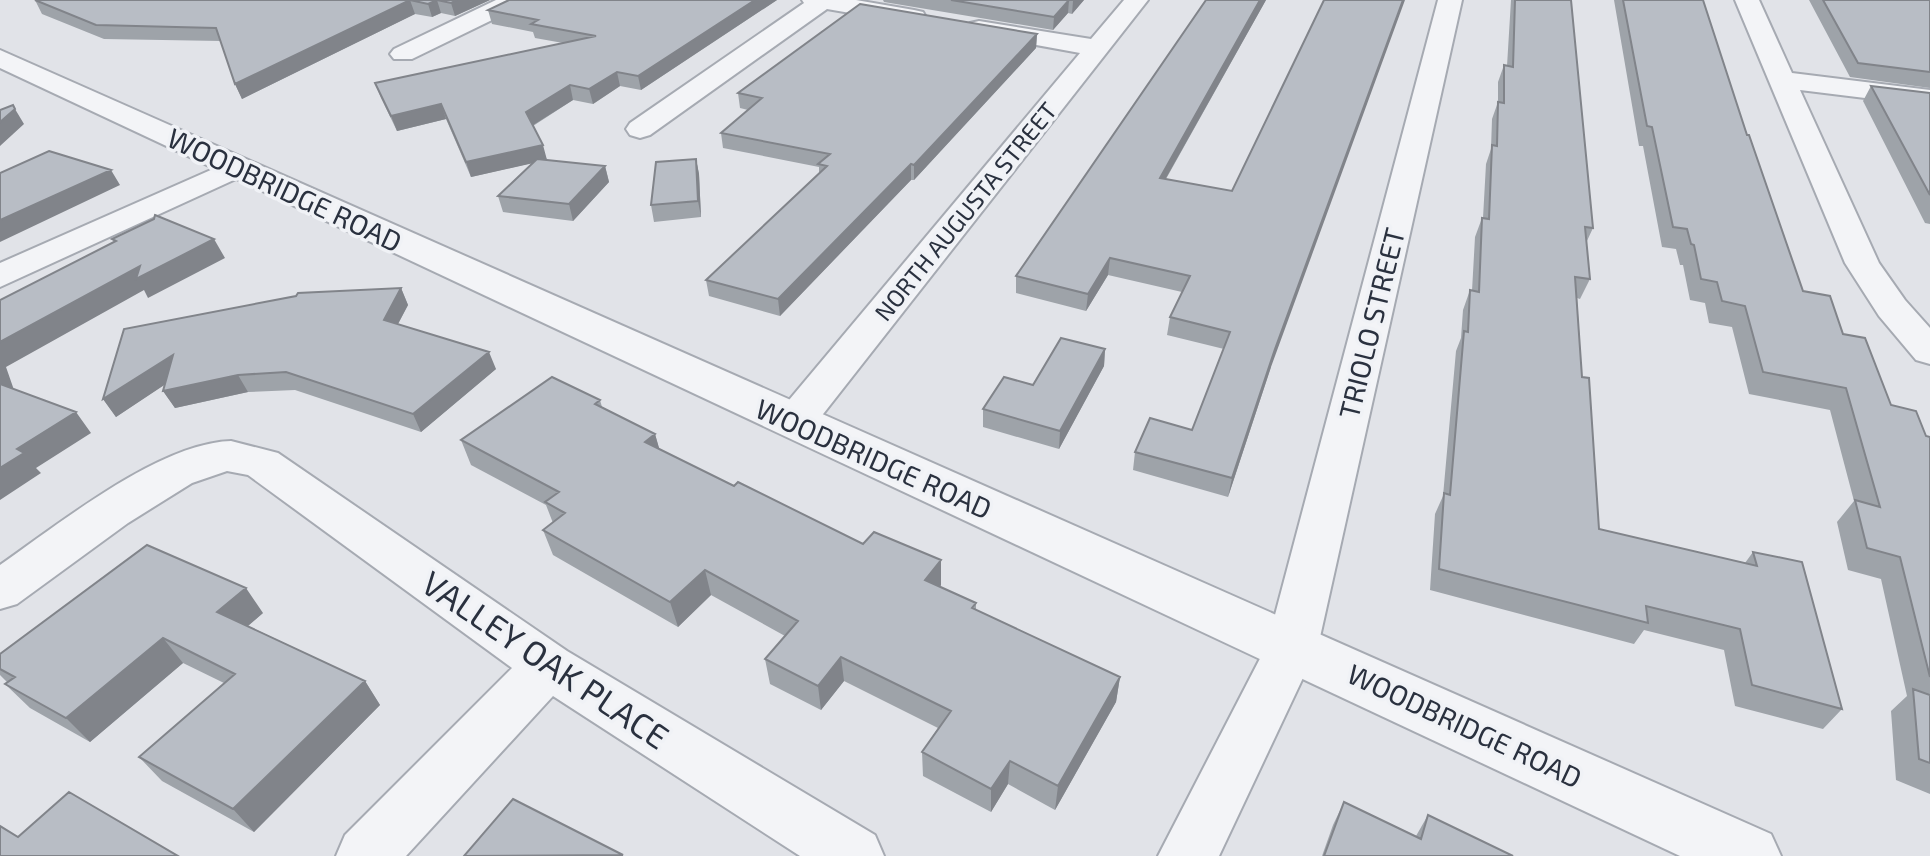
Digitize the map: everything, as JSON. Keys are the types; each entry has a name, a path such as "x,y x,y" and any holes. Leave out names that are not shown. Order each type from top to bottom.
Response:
{"street":[{"path":"403,54 515,0"},
{"name":"NORTH AUGUSTA STREET","path":"794,422 1136,0"},
{"name":"TRIOLO STREET","path":"1188,856 1292,646 1450,0"},
{"path":"1747,0 1862,263 1892,308 1930,352"},
{"path":"640,129 819,1 1096,48"},
{"name":"WOODBRIDGE ROAD","path":"0,58 1749,856"},
{"path":"1783,80 1930,98"},
{"path":"0,276 238,167"},
{"name":"VALLEY OAK PLACE","path":"0,590 149,488 200,462 227,456 263,464 548,666 854,856"},
{"path":"366,856 548,666"}],"building":[{"path":"35,0 410,0 235,84 216,28 96,25"},
{"path":"410,0 437,0 428,4"},
{"path":"509,0 755,0 638,76 617,72 589,89 570,85 526,112 543,145 466,162 441,104 391,116 375,83 596,36 531,24 538,20 488,10"},
{"path":"951,0 1069,0 1054,17"},
{"path":"1206,0 1260,0 1160,178 1232,191 1324,0 1403,0 1275,349 1232,478 1135,452 1150,418 1192,430 1230,332 1170,317 1190,276 1110,258 1088,294 1016,276"},
{"path":"1515,0 1571,0 1593,228 1585,227 1590,279 1575,277 1582,377 1589,378 1599,529 1757,566 1753,552 1802,562 1842,709 1752,685 1740,629 1646,606 1648,623 1439,569 1444,493 1450,495 1470,290 1479,292 1482,218 1489,219 1492,145 1497,146 1498,102 1504,103 1504,65 1513,67"},
{"path":"1623,0 1703,0 1803,291 1830,296 1843,334 1865,338 1891,405 1916,411 1926,436 1930,437 1930,677 1900,557 1867,548 1855,500 1880,507 1846,388 1763,372 1745,306 1722,301 1717,282 1701,279 1694,245 1687,229 1673,227 1652,127 1647,126"},
{"path":"1823,0 1930,0 1930,72 1858,63"},
{"path":"860,4 1037,34 914,165 911,164 778,299 706,280 827,166 818,164 830,154 721,133 762,98 738,93"},
{"path":"1871,86 1930,93 1930,195"},
{"path":"13,105 15,109 0,122 0,110"},
{"path":"49,151 111,170 0,220 0,173"},
{"path":"537,159 605,166 569,204 498,196"},
{"path":"696,159 698,201 651,205 656,162"},
{"path":"155,215 214,239 136,279 140,266 0,342 0,300 116,241 112,239 154,219"},
{"path":"401,288 384,320 489,352 413,414 286,372 238,375 163,391 173,355 103,399 124,329 296,296 298,293"},
{"path":"1061,338 1105,349 1060,431 983,409 1004,377 1033,385"},
{"path":"552,377 600,400 595,404 655,434 645,442 734,486 738,482 863,544 874,532 941,560 925,580 976,603 972,608 1120,677 1058,786 1010,761 991,789 922,752 951,711 841,657 818,686 765,659 798,621 705,570 670,602 543,530 565,513 545,502 559,492 461,440"},
{"path":"0,384 76,412 17,449 24,453 0,468"},
{"path":"147,545 246,588 217,612 365,681 233,809 139,757 235,674 163,638 66,718 5,684 15,677 0,669 0,654"},
{"path":"1913,689 1930,695 1930,763 1919,759"},
{"path":"69,792 178,856 0,856 0,826 18,837"},
{"path":"513,799 623,855 464,856"},
{"path":"1344,802 1421,839 1428,815 1513,856 1324,856"}]}
